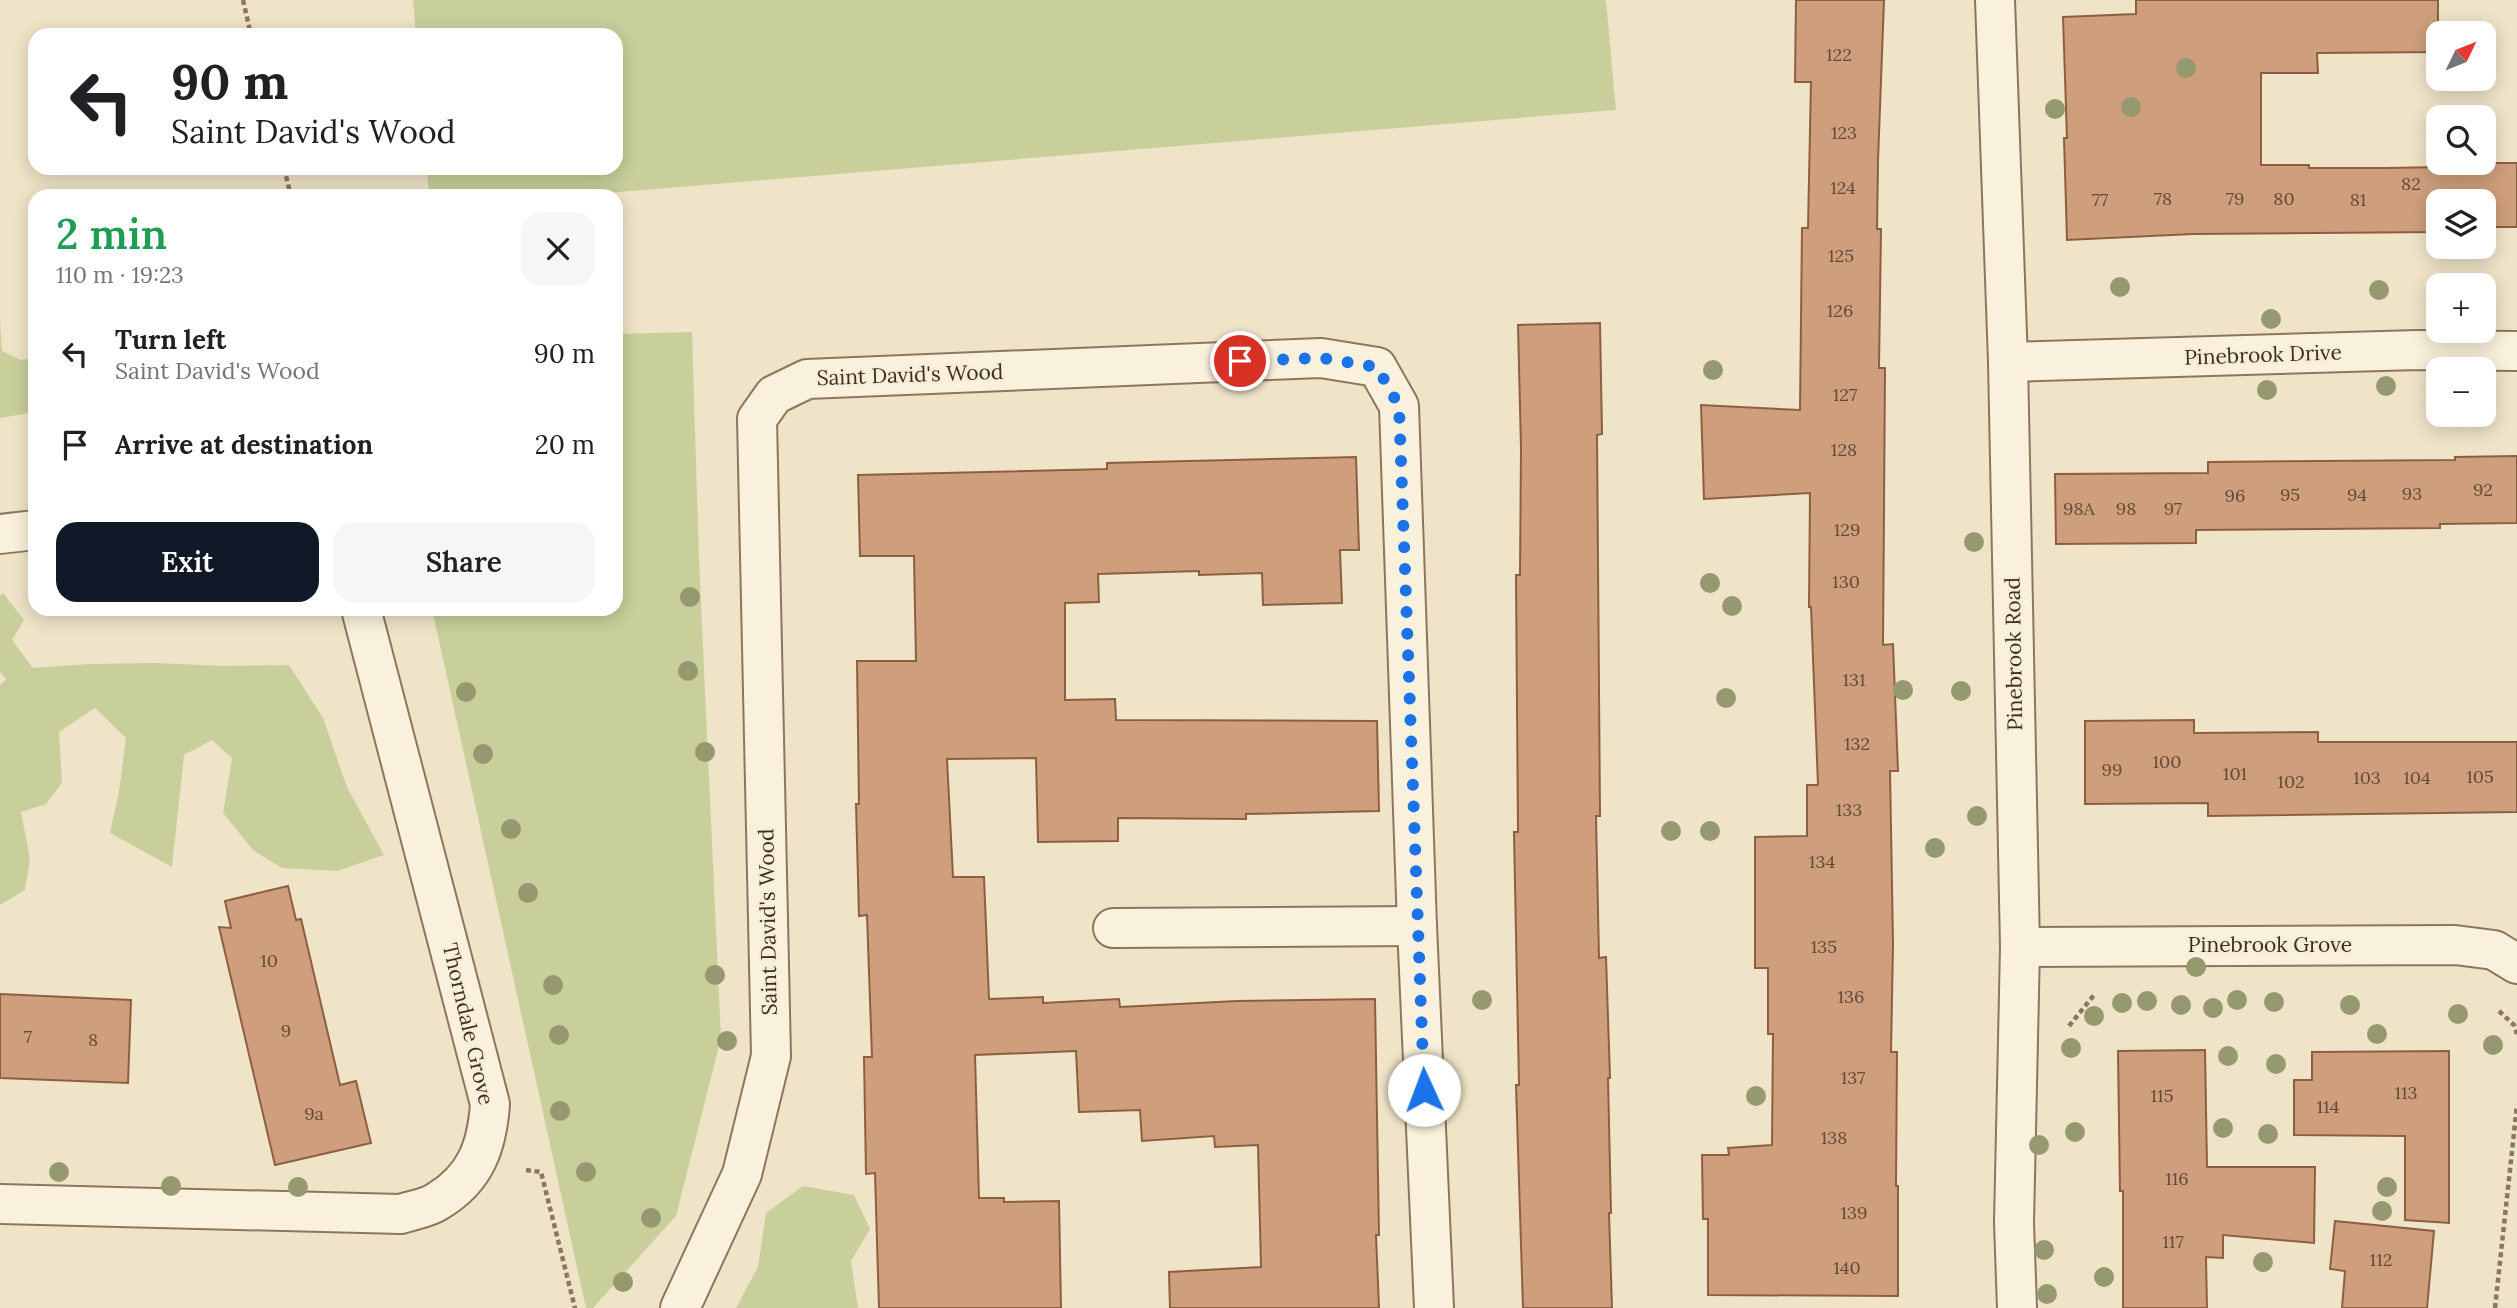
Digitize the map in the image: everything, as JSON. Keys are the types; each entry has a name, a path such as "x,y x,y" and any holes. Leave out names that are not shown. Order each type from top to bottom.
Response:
{"street":[{"name":"Pinebrook Road","path":"1995,0 2008,362 2020,947 2014,1223 2017,1308"},
{"name":"Pinebrook Drive","path":"2008,362 2417,350 2517,351"},
{"name":"Saint David's Wood","path":"680,1308 742,1174 771,1056 757,419 774,395 807,379 1321,358 1377,367 1399,406 1417,926 1434,1308"},
{"path":"0,534 28,531"},
{"name":"Thorndale Grove","path":"0,1204 401,1214 436,1202 463,1181 476,1164 488,1132 490,1104 362,616"},
{"path":"1113,928 1417,926"},
{"name":"Pinebrook Grove","path":"2020,947 2455,945 2494,950 2517,964"}],"path":[{"path":"243,0 249,28"},
{"path":"2064,1032 2094,995 2102,990"},
{"path":"2498,1010 2514,1025 2517,1034"},
{"path":"2495,1308 2517,1105"},
{"path":"476,1164 541,1172 575,1308"}],"green space":[{"path":"413,0 1606,0 1616,110 623,192 623,189 428,189 428,175 623,175 623,28 415,28"},
{"path":"0,320 2,351 21,360 28,359 28,413 0,418"},
{"path":"692,332 699,560 721,1038 676,1216 593,1308 586,1308 434,616 623,616 623,334"},
{"path":"3,593 24,620 12,640 33,668 156,663 289,665 323,718 347,787 384,855 337,871 282,868 254,851 223,813 232,758 212,740 184,755 172,867 110,833 126,738 95,708 59,732 62,783 46,804 21,812 30,859 25,890 0,905 0,685 6,679 0,672 0,596"},
{"path":"803,1186 854,1195 870,1229 851,1261 858,1308 736,1308 758,1267 766,1213"}],"building":[{"path":"1796,0 1884,0 1877,229 1881,229 1879,368 1885,368 1883,645 1893,644 1898,771 1890,771 1893,944 1891,1052 1897,1052 1898,1296 1708,1295 1708,1219 1703,1219 1702,1155 1729,1155 1728,1148 1772,1145 1773,1034 1768,1034 1768,968 1755,968 1755,837 1807,836 1807,785 1818,785 1809,607 1810,493 1704,499 1701,405 1800,410 1802,228 1808,228 1811,82 1795,82"},
{"path":"2136,0 2438,0 2438,21 2426,21 2426,52 2317,53 2318,73 2261,73 2261,165 2309,165 2309,168 2426,167 2426,175 2496,175 2496,163 2517,163 2517,227 2496,227 2496,189 2426,189 2426,232 2193,234 2067,240 2063,17 2136,14"},
{"path":"1600,323 1602,434 1597,435 1600,816 1596,816 1599,958 1606,957 1610,1078 1609,1213 1612,1308 1523,1308 1516,1085 1519,1085 1514,832 1518,832 1516,575 1520,575 1521,448 1518,325"},
{"path":"2517,456 2517,523 2440,524 2440,528 2196,530 2196,543 2056,544 2055,474 2208,473 2208,462 2455,460 2455,457"},
{"path":"1356,457 1359,550 1340,550 1342,603 1263,605 1262,573 1199,575 1199,571 1098,574 1099,602 1065,603 1065,700 1115,699 1116,720 1377,721 1379,811 1246,814 1246,819 1118,818 1118,841 1038,842 1036,758 947,759 953,877 984,877 989,999 1043,997 1043,1003 1119,999 1120,1007 1237,1001 1375,999 1379,1308 1170,1308 1169,1272 1261,1267 1258,1145 1215,1147 1214,1136 1142,1141 1140,1110 1079,1112 1076,1051 975,1055 979,1198 1004,1198 1004,1202 1059,1201 1061,1308 879,1308 875,1173 866,1174 864,1057 872,1057 867,915 859,916 856,804 859,804 857,661 916,661 914,556 860,556 858,475 1107,469 1107,463"},
{"path":"2194,720 2194,733 2318,732 2318,742 2517,742 2517,812 2208,816 2208,803 2085,804 2085,721"},
{"path":"288,886 296,920 301,919 340,1085 356,1081 371,1143 275,1165 219,927 231,928 225,901"},
{"path":"0,994 131,1000 128,1083 0,1078"},
{"path":"2205,1050 2207,1167 2315,1167 2314,1243 2223,1235 2223,1258 2206,1257 2207,1308 2123,1308 2123,1191 2120,1191 2118,1051"},
{"path":"2449,1051 2449,1223 2405,1220 2405,1136 2294,1135 2294,1080 2312,1080 2312,1052"},
{"path":"2335,1221 2434,1231 2427,1308 2342,1308 2345,1271 2330,1269"}],"route":[{"path":"1240,361 1321,358 1377,367 1399,406 1424,1090"}]}
